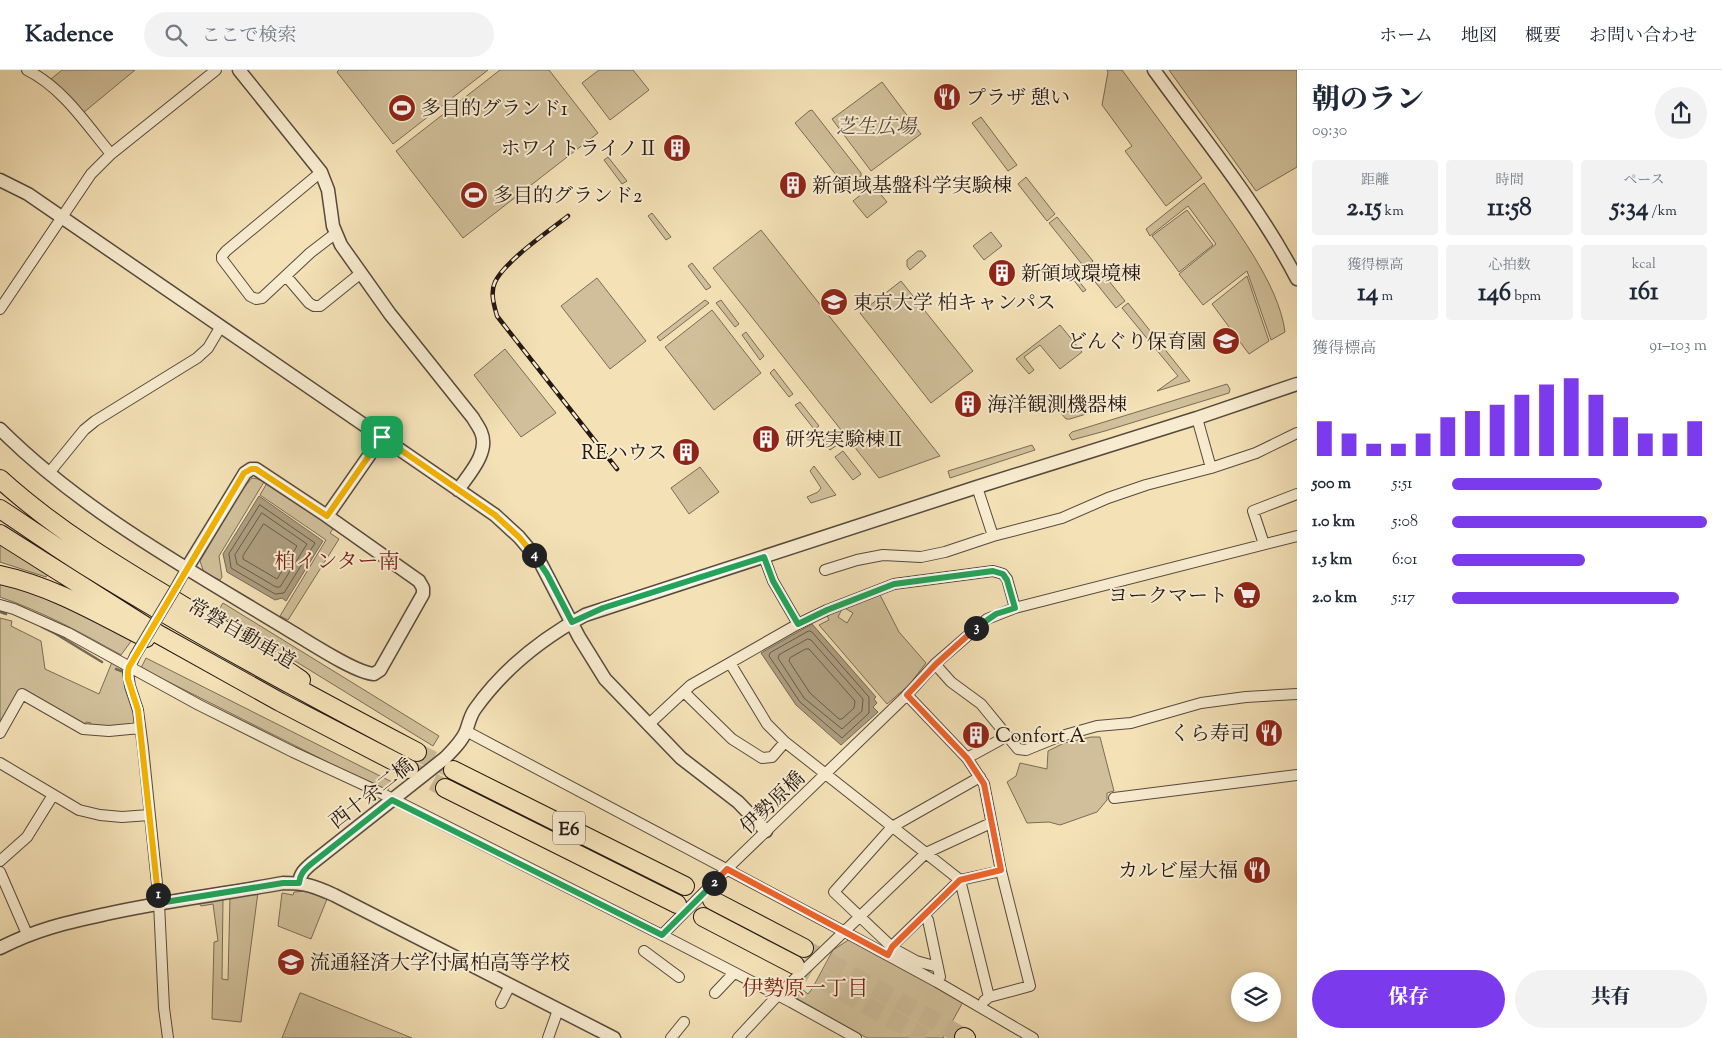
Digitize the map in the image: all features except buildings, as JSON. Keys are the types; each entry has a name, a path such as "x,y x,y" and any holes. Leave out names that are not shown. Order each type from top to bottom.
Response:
{"highway":[{"path":"0,479 47,517 84,543 268,656 362,723"},
{"name":"常磐自動車道","path":"0,509 84,565 169,616 263,670 418,752"},
{"name":"常磐自動車道","path":"0,534 158,634 280,702 409,768"},
{"path":"0,575 22,580 50,590 280,702"},
{"name":"E6","path":"453,770 686,886"},
{"name":"E6","path":"445,788 677,904"},
{"path":"712,900 804,948"},
{"path":"703,917 794,965"}],"street":[{"path":"27,70 50,84 111,154"},
{"path":"0,309 92,174 111,154 216,70"},
{"path":"239,70 321,172 328,190 336,233 341,245 390,314 481,432 484,442 482,451 458,490"},
{"path":"1154,70 1255,207 1281,248 1297,279"},
{"path":"321,172 222,256 224,262 250,296 256,299 262,298 336,233"},
{"path":"0,180 28,194 63,217 495,515 530,550 547,574 605,679 681,758 738,802 766,831"},
{"path":"286,276 309,303 314,306 320,306 361,273"},
{"path":"48,473 80,434 94,421 197,358 208,348 221,326"},
{"name":"西十余二橋","path":"299,883 303,871 311,864 445,758 466,731 473,712 501,676 533,648 572,622 603,608 1197,418 1297,384"},
{"path":"1197,418 1211,468"},
{"path":"0,429 48,473 142,540 187,568 360,671 374,674 380,670 423,594 424,588 419,581 266,474 256,469 251,469 244,473 187,568 135,656 129,667 128,679 136,701 140,728 159,903 164,1008 168,1038"},
{"path":"825,570 857,560 883,555 921,557 945,552 993,536 1062,518 1108,498 1146,485 1211,468 1256,453 1297,432"},
{"path":"327,516 382,437"},
{"path":"977,487 993,536"},
{"path":"1264,544 1253,511 1297,494"},
{"name":"伊勢原橋","path":"662,935 727,869 907,695 936,664 987,619 1015,608 1297,536"},
{"path":"764,557 773,581 798,624"},
{"path":"648,725 691,685 798,624 827,610 894,584 993,571 1003,574 1007,580 1015,608"},
{"path":"0,604 68,633 199,705 375,790 662,935 856,1038"},
{"path":"730,663 766,724 785,742 960,880 989,997"},
{"path":"936,664 951,682 981,704 1018,749 1026,750 1058,737 1097,726 1131,723 1201,703 1246,697 1297,694"},
{"path":"684,692 732,738 762,758 772,757 785,742"},
{"path":"0,733 22,694 82,729 109,731 140,728"},
{"path":"907,695 967,758 984,784 1001,870 1030,986 989,997 979,1007"},
{"path":"466,731 845,932 890,951 938,967"},
{"path":"967,758 1000,740"},
{"path":"0,763 79,810 100,815 122,817 149,815"},
{"path":"1114,798 1297,774"},
{"path":"980,777 892,828 834,892 861,916 890,951 937,982 1033,1038"},
{"path":"0,861 27,837 53,795"},
{"path":"738,1038 778,995 926,853 991,823"},
{"path":"890,951 960,880 1001,870"},
{"path":"0,872 27,934"},
{"path":"0,948 27,934 64,922 159,903 283,883 299,883 312,885 334,895 614,1038"},
{"path":"924,915 928,920 940,976 937,982"},
{"path":"644,951 679,977"},
{"path":"715,993 734,973"},
{"path":"501,1003 510,985"},
{"path":"548,1038 558,1010"},
{"path":"671,1038 684,1022"}],"green space":[{"path":"62,70 135,70 83,113 51,79"},
{"name":"多目的グランド1","path":"339,70 488,70 393,144 337,72"},
{"name":"多目的グランド2","path":"500,70 549,70 598,133 463,238 396,151"},
{"path":"599,70 633,70 649,90 610,120 582,83"},
{"path":"1107,70 1122,70 1202,178 1166,206 1125,151 1132,146 1102,105"},
{"path":"1169,70 1297,70 1297,167 1256,191"},
{"name":"芝生広場","path":"882,82 921,134 871,171 832,119"},
{"path":"812,110 861,173 861,176 849,185 845,186 795,123"},
{"path":"981,117 1017,165 1008,171 972,123"},
{"path":"608,157 627,181 622,184 604,160"},
{"path":"1026,177 1055,214 1047,221 1018,184"},
{"path":"1204,183 1253,254 1274,294 1285,332 1271,340 1247,271 1203,305 1179,274 1216,244 1188,206 1150,236 1146,229"},
{"path":"873,185 887,202 867,218 853,201"},
{"path":"1187,210 1213,245 1179,272 1152,236"},
{"path":"652,213 671,237 666,240 648,216"},
{"path":"1057,217 1093,261 1085,268 1049,223"},
{"path":"761,230 940,456 879,478 713,268"},
{"path":"991,232 1002,246 984,260 973,246"},
{"path":"918,251 922,251 926,256 910,270 907,266 907,260"},
{"path":"692,263 711,287 706,290 688,266"},
{"path":"1097,266 1125,301 1116,308 1088,273"},
{"path":"1068,268 1086,290 1083,292 1066,270"},
{"path":"1247,276 1269,341 1249,354 1212,304"},
{"path":"597,278 646,341 610,369 561,306"},
{"path":"901,281 973,371 931,403 860,313"},
{"path":"705,300 709,303 660,341 657,337"},
{"path":"721,300 739,324 735,327 716,303"},
{"path":"1128,303 1190,381 1157,391 1178,376 1122,308"},
{"path":"712,310 761,373 714,410 665,347"},
{"path":"1060,325 1082,352 1060,369 1040,345 1024,357 1034,370 1029,374 1016,359"},
{"path":"746,332 764,356 760,360 742,335"},
{"path":"505,349 556,413 521,437 474,375"},
{"path":"774,369 793,394 789,397 770,373"},
{"path":"1227,384 1230,389 1229,393 1072,440 1069,435 1072,432"},
{"path":"1049,396 1060,410 1064,408 1068,412 1076,406 1082,413 1111,404 1112,406 1066,419 1047,397"},
{"path":"800,402 819,426 814,429 795,405"},
{"path":"828,433 837,445 830,450 822,438"},
{"path":"1032,445 1035,450 950,478 948,471"},
{"path":"843,451 861,474 853,480 835,457"},
{"path":"814,466 836,495 811,503 807,497 818,492 821,488 810,471"},
{"path":"700,467 719,492 689,514 671,488"},
{"path":"252,478 264,482 219,556 222,577 220,580 204,573 200,561 241,491"},
{"path":"267,483 335,526 330,533 339,539 288,620 280,616 326,540 260,495"},
{"path":"0,540 49,573 46,577 0,562"},
{"path":"0,581 40,588 132,640 121,655 62,623 0,597"},
{"path":"879,593 899,632 926,663 909,685 887,704 819,625 829,620 826,613","holes":["843,607 853,613 847,623 838,617"]},
{"path":"223,603 439,736 433,746 217,613"},
{"path":"0,618 12,621 11,626 41,641 45,669 99,694 112,662 122,669 135,720 131,725 112,728 90,726 91,723 86,722 85,725 21,689 0,725"},
{"path":"146,658 392,782 387,792 141,668"},
{"path":"1100,737 1114,791 1107,793 1107,800 1097,812 1060,825 1049,822 1027,823 1007,782 1016,776 1020,763 1047,769 1048,751 1064,743"},
{"path":"305,891 327,899 311,939 278,926 282,893 293,895 294,892"},
{"path":"258,892 241,1022 212,1019 214,942 218,941 213,904 201,906 198,902 223,899 222,979 228,980 230,897"},
{"path":"850,939 963,1002 943,1038 867,1038 796,998 803,990 808,994 833,950"},
{"path":"301,993 412,1038 282,1038"}],"water":[{"path":"259,496 323,541 286,601 282,598 275,600 227,572 223,554"},
{"path":"812,624 876,697 874,699 877,703 873,707 878,712 841,745 796,705 761,653"}],"waterway":[{"path":"0,612 6,614"},
{"path":"42,627 102,662"},
{"path":"116,669 124,672"}],"tunnel":[{"path":"417,752 453,770"},
{"path":"409,769 445,788"},
{"path":"804,948 964,1037"},
{"path":"795,965 925,1038"}],"railway":[{"path":"568,216 528,247 500,274 494,286 494,303 497,316 617,469"}],"place":[{"name":"プラザ 憩い","path":"947,97"},
{"name":"多目的グランド1","path":"402,108"},
{"name":"ホワイトライノⅡ","path":"677,148"},
{"name":"新領域基盤科学実験棟","path":"793,185"},
{"name":"多目的グランド2","path":"474,195"},
{"name":"新領域環境棟","path":"1002,273"},
{"name":"東京大学 柏キャンパス","path":"834,302"},
{"name":"どんぐり保育園","path":"1226,341"},
{"name":"海洋観測機器棟","path":"968,404"},
{"name":"研究実験棟Ⅱ","path":"766,439"},
{"name":"REハウス","path":"686,452"},
{"name":"ヨークマート","path":"1247,595"},
{"name":"くら寿司","path":"1269,733"},
{"name":"Confort A","path":"976,735"},
{"name":"カルビ屋大福","path":"1257,870"},
{"name":"流通経済大学付属柏高等学校","path":"291,962"}],"district":[{"name":"柏インター南","path":"337,561"},
{"name":"伊勢原一丁目","path":"805,988"}],"route":[{"path":"382,437 495,515 519,537 540,562 572,622 603,608 764,557 773,581 798,624 827,610 894,584 993,571 1003,574 1007,580 1015,608 996,614 978,626 936,664 907,695 967,758 984,784 1001,870 960,880 892,947 888,955 727,869 662,935 392,800 303,871 299,883 283,883 159,903 138,710 128,679 129,667 244,473 251,469 256,469 266,474 327,516 382,437"}]}
